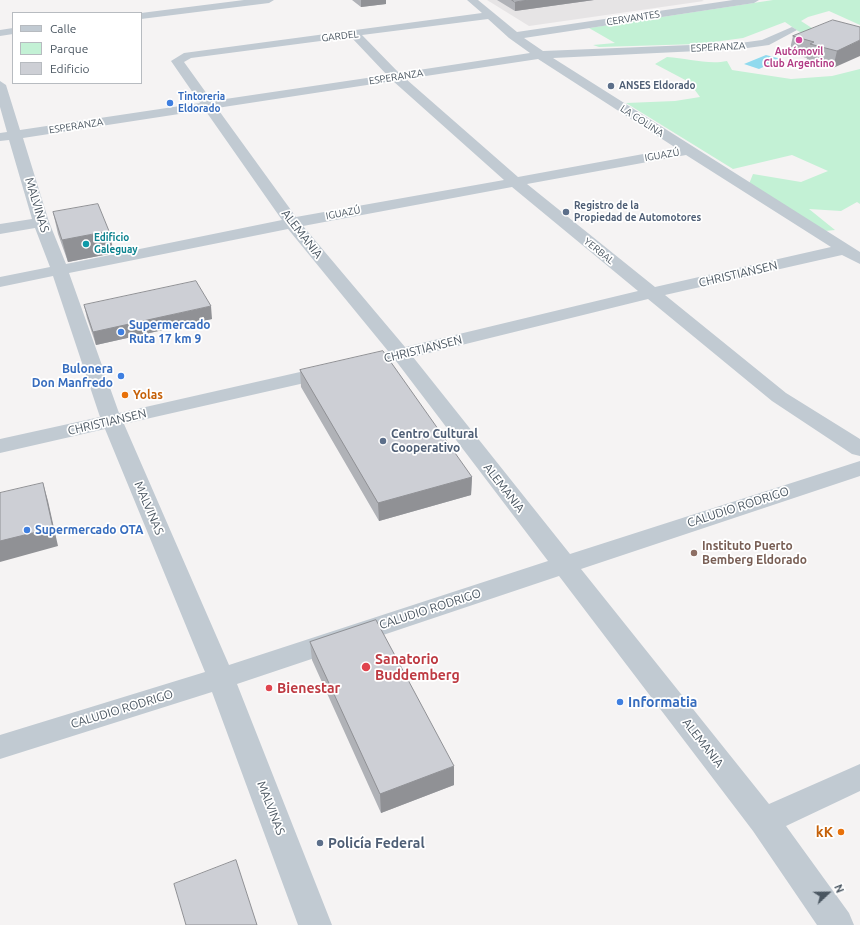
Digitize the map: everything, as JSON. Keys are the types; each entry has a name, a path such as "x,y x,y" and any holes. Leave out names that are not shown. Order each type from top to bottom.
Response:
{"street":[{"path":"161,14 168,0"},
{"path":"142,16 269,0"},
{"name":"LA COLINA","path":"472,0 491,15 513,36 540,55 853,254"},
{"path":"706,0 717,5"},
{"name":"CERVANTES","path":"513,36 754,0"},
{"path":"137,12 148,4"},
{"name":"GARDEL","path":"188,55 491,15"},
{"name":"ESPERANZA","path":"8,136 540,55 740,46 765,43 792,30"},
{"path":"0,33 12,31"},
{"name":"YERBAL","path":"354,34 396,77 514,181 779,397 860,449"},
{"name":"ALEMANIA","path":"188,55 177,61 292,223 401,354 764,821 837,925"},
{"name":"MALVINAS","path":"0,86 8,136 60,271 112,421 221,678 315,925"},
{"name":"IGUAZÚ","path":"0,282 292,223 688,150"},
{"path":"0,229 41,222"},
{"name":"CHRISTIANSEN","path":"371,362 652,293 853,254"},
{"name":"CHRISTIANSEN","path":"0,446 348,367"},
{"name":"CALUDIO RODRIGO","path":"0,747 221,678 563,564 860,468"},
{"path":"764,821 860,777"}],"shaded area":[{"path":"487,0 702,0 704,1 529,26"}],"green space":[{"path":"773,0 860,0 860,25 829,11 808,17 801,21 818,32 812,37 798,31 785,22 743,38 699,44 599,47 593,45 615,43 589,28"},
{"path":"667,57 705,62 727,61 732,70 791,79 832,76 860,69 860,204 857,202 841,211 809,209 835,230 825,231 749,184 753,174 801,182 828,171 792,155 733,169 626,103 675,101 700,97 689,82 655,64"}],"water":[{"path":"766,55 781,59 759,69 744,64"}],"building":[{"path":"512,0 529,0 515,2"},
{"path":"833,20 860,27 860,40 837,51 810,44 814,42 793,36"},
{"path":"98,204 109,231 62,240 53,212"},
{"path":"196,281 211,306 93,332 84,305"},
{"name":"Centro Cultural Cooperativo","path":"383,351 472,477 378,503 300,370"},
{"path":"43,483 53,528 0,541 0,493"},
{"path":"376,620 454,766 380,794 310,642"},
{"path":"236,860 257,925 186,925 174,884"}],"place":[{"name":"Autómovil Club Argentino","path":"799,40"},
{"name":"ANSES Eldorado","path":"611,86"},
{"name":"Tintoreria Eldorado","path":"170,103"},
{"name":"Registro de la Propiedad de Automotores","path":"566,212"},
{"name":"Edificio Galeguay","path":"86,244"},
{"name":"Supermercado Ruta 17 km 9","path":"121,332"},
{"name":"Bulonera Don Manfredo","path":"121,376"},
{"name":"Yolas","path":"125,395"},
{"name":"Centro Cultural Cooperativo","path":"383,441"},
{"name":"Supermercado OTA","path":"27,530"},
{"name":"Instituto Puerto Bemberg Eldorado","path":"694,553"},
{"name":"Sanatorio Buddemberg","path":"366,667"},
{"name":"Bienestar","path":"269,688"},
{"name":"Informatia","path":"620,702"},
{"name":"kK","path":"841,832"},
{"name":"Policía Federal","path":"320,843"}]}
